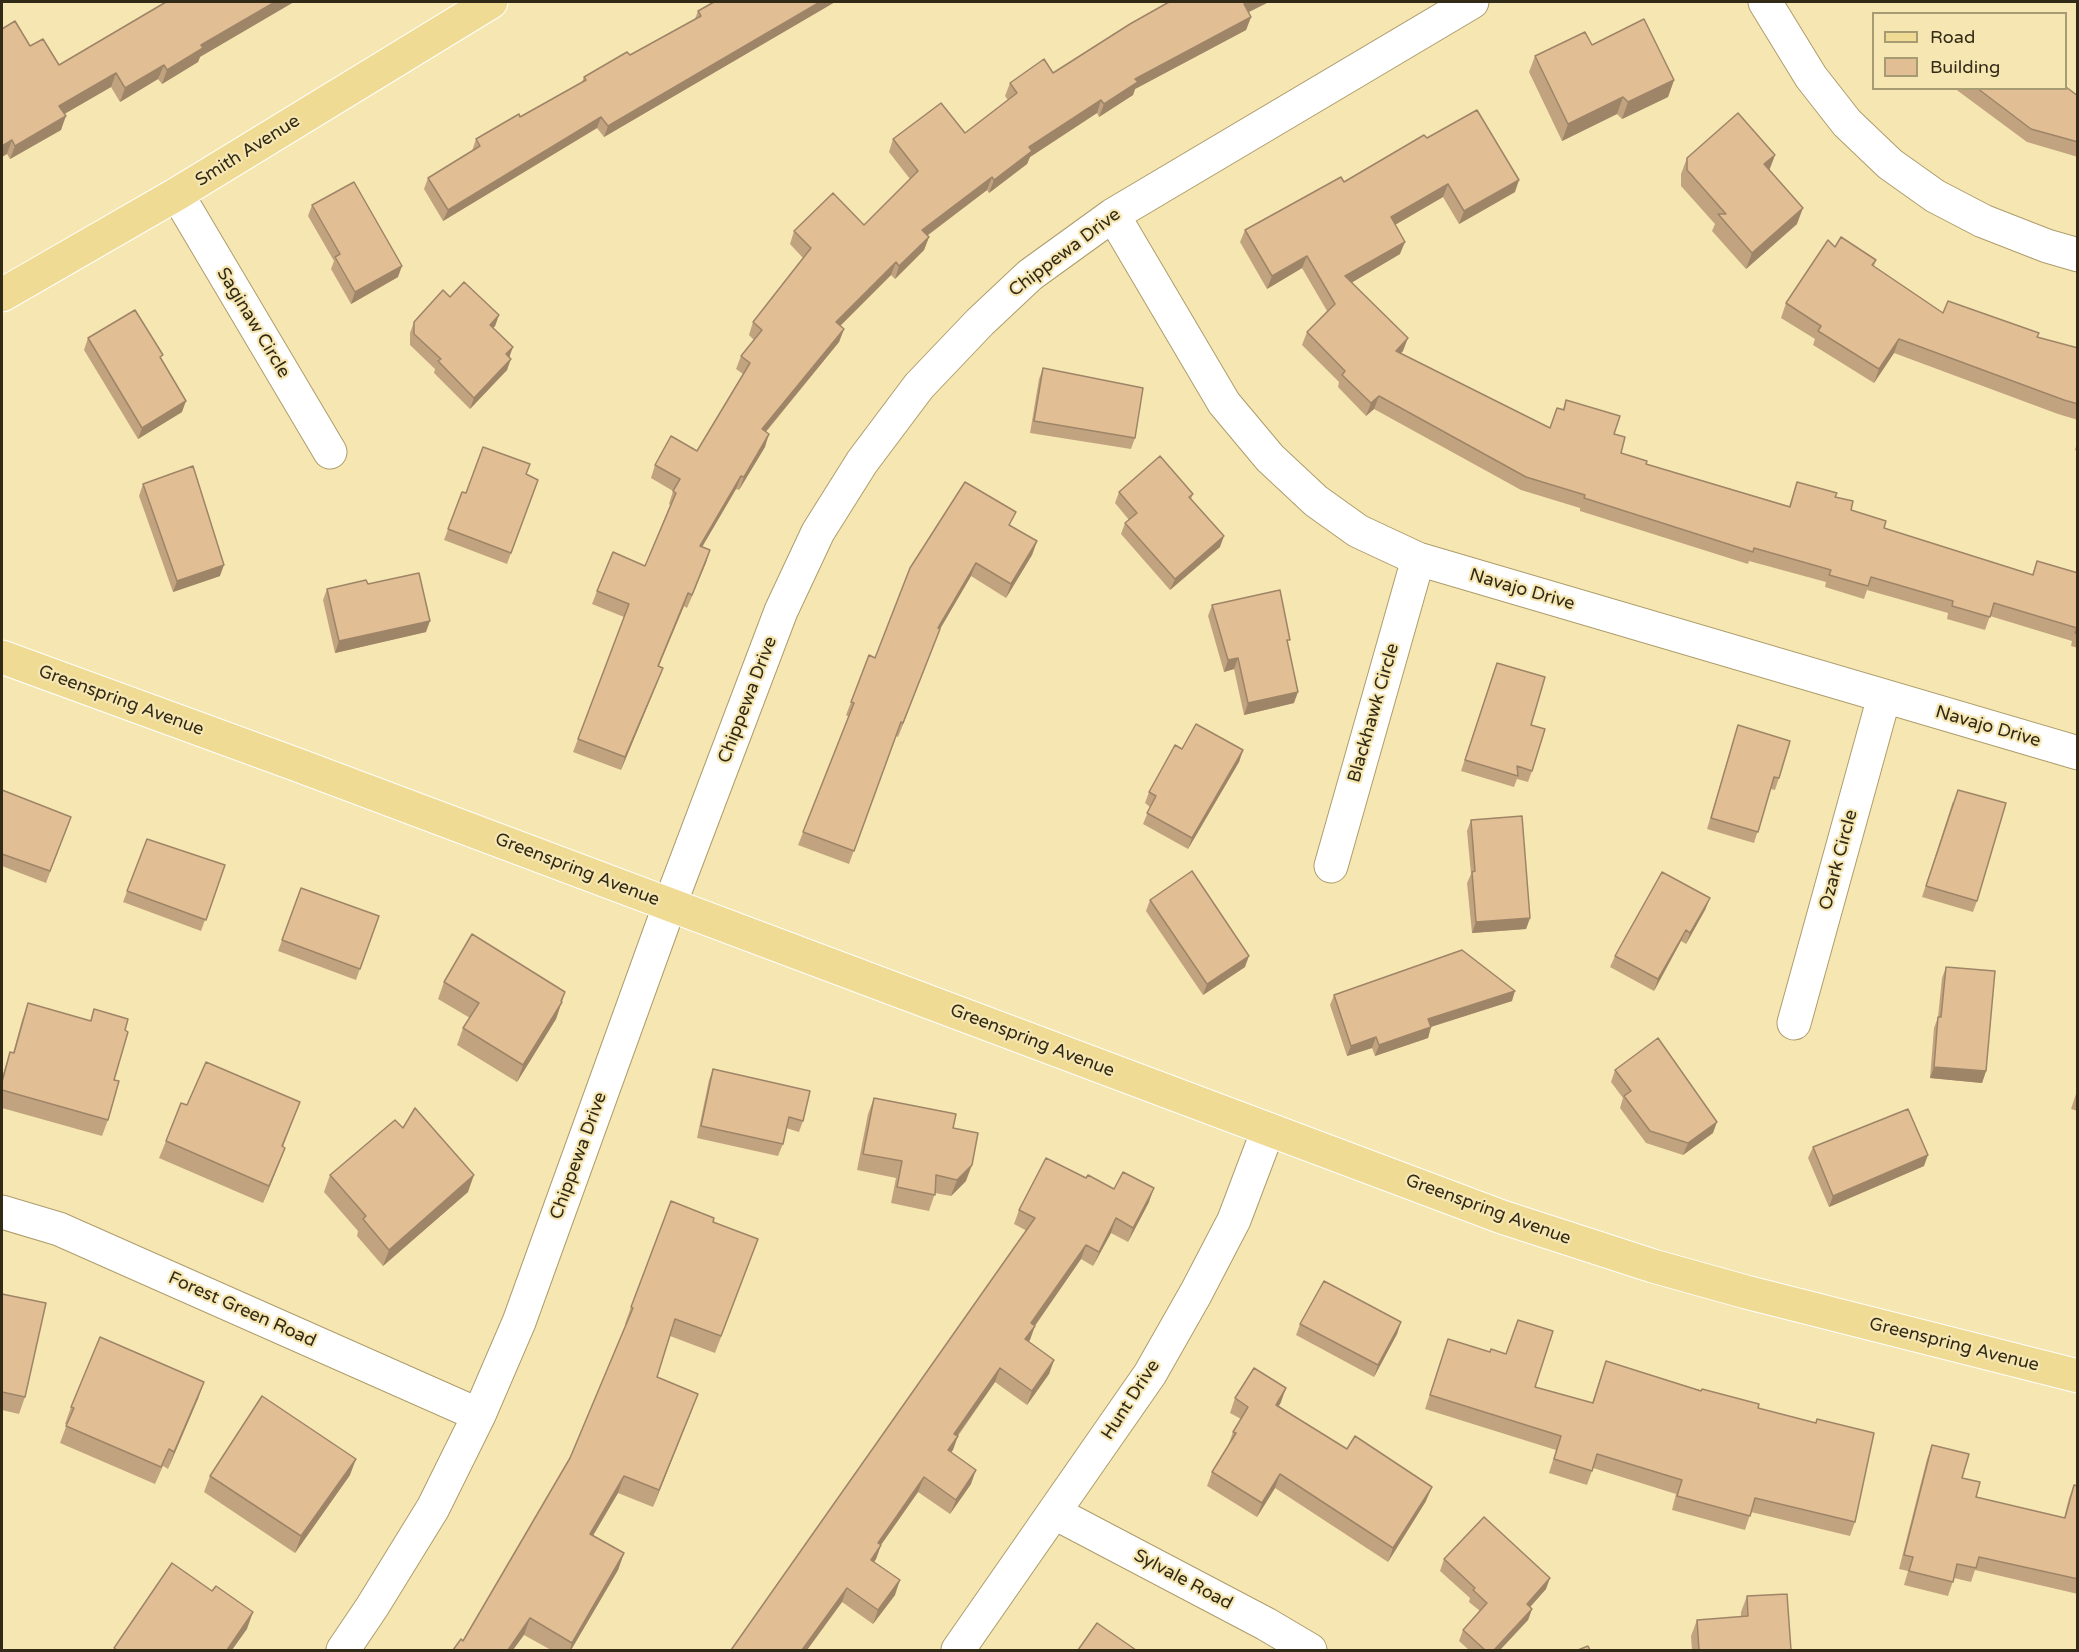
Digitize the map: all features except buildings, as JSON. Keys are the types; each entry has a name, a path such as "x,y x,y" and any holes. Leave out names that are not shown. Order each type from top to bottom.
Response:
{"main road":[{"name":"Smith Avenue","path":"2,295 177,194 492,2"},
{"name":"Greenspring Avenue","path":"2,657 285,760 1502,1217 1653,1266 1757,1295 2078,1376"}],"street":[{"name":"Chippewa Drive","path":"343,1650 433,1508 479,1415 519,1322 670,904 781,611 818,531 862,462 919,386 980,322 1030,275 1113,215 1472,2"},
{"path":"1765,2 1811,76 1833,105 1847,123 1890,164 1935,196 1983,222 2078,255"},
{"name":"Saginaw Circle","path":"177,194 330,452"},
{"name":"Navajo Drive","path":"1113,215 1224,403 1270,458 1316,501 1358,531 1418,559 2078,753"},
{"name":"Blackhawk Circle","path":"1331,867 1418,559"},
{"name":"Ozark Circle","path":"1794,1023 1884,697"},
{"name":"Hunt Drive","path":"958,1650 1150,1374 1234,1220 1268,1130"},
{"name":"Forest Green Road","path":"2,1212 59,1229 479,1415"},
{"name":"Sylvale Road","path":"1055,1513 1266,1624 1310,1650"}]}
